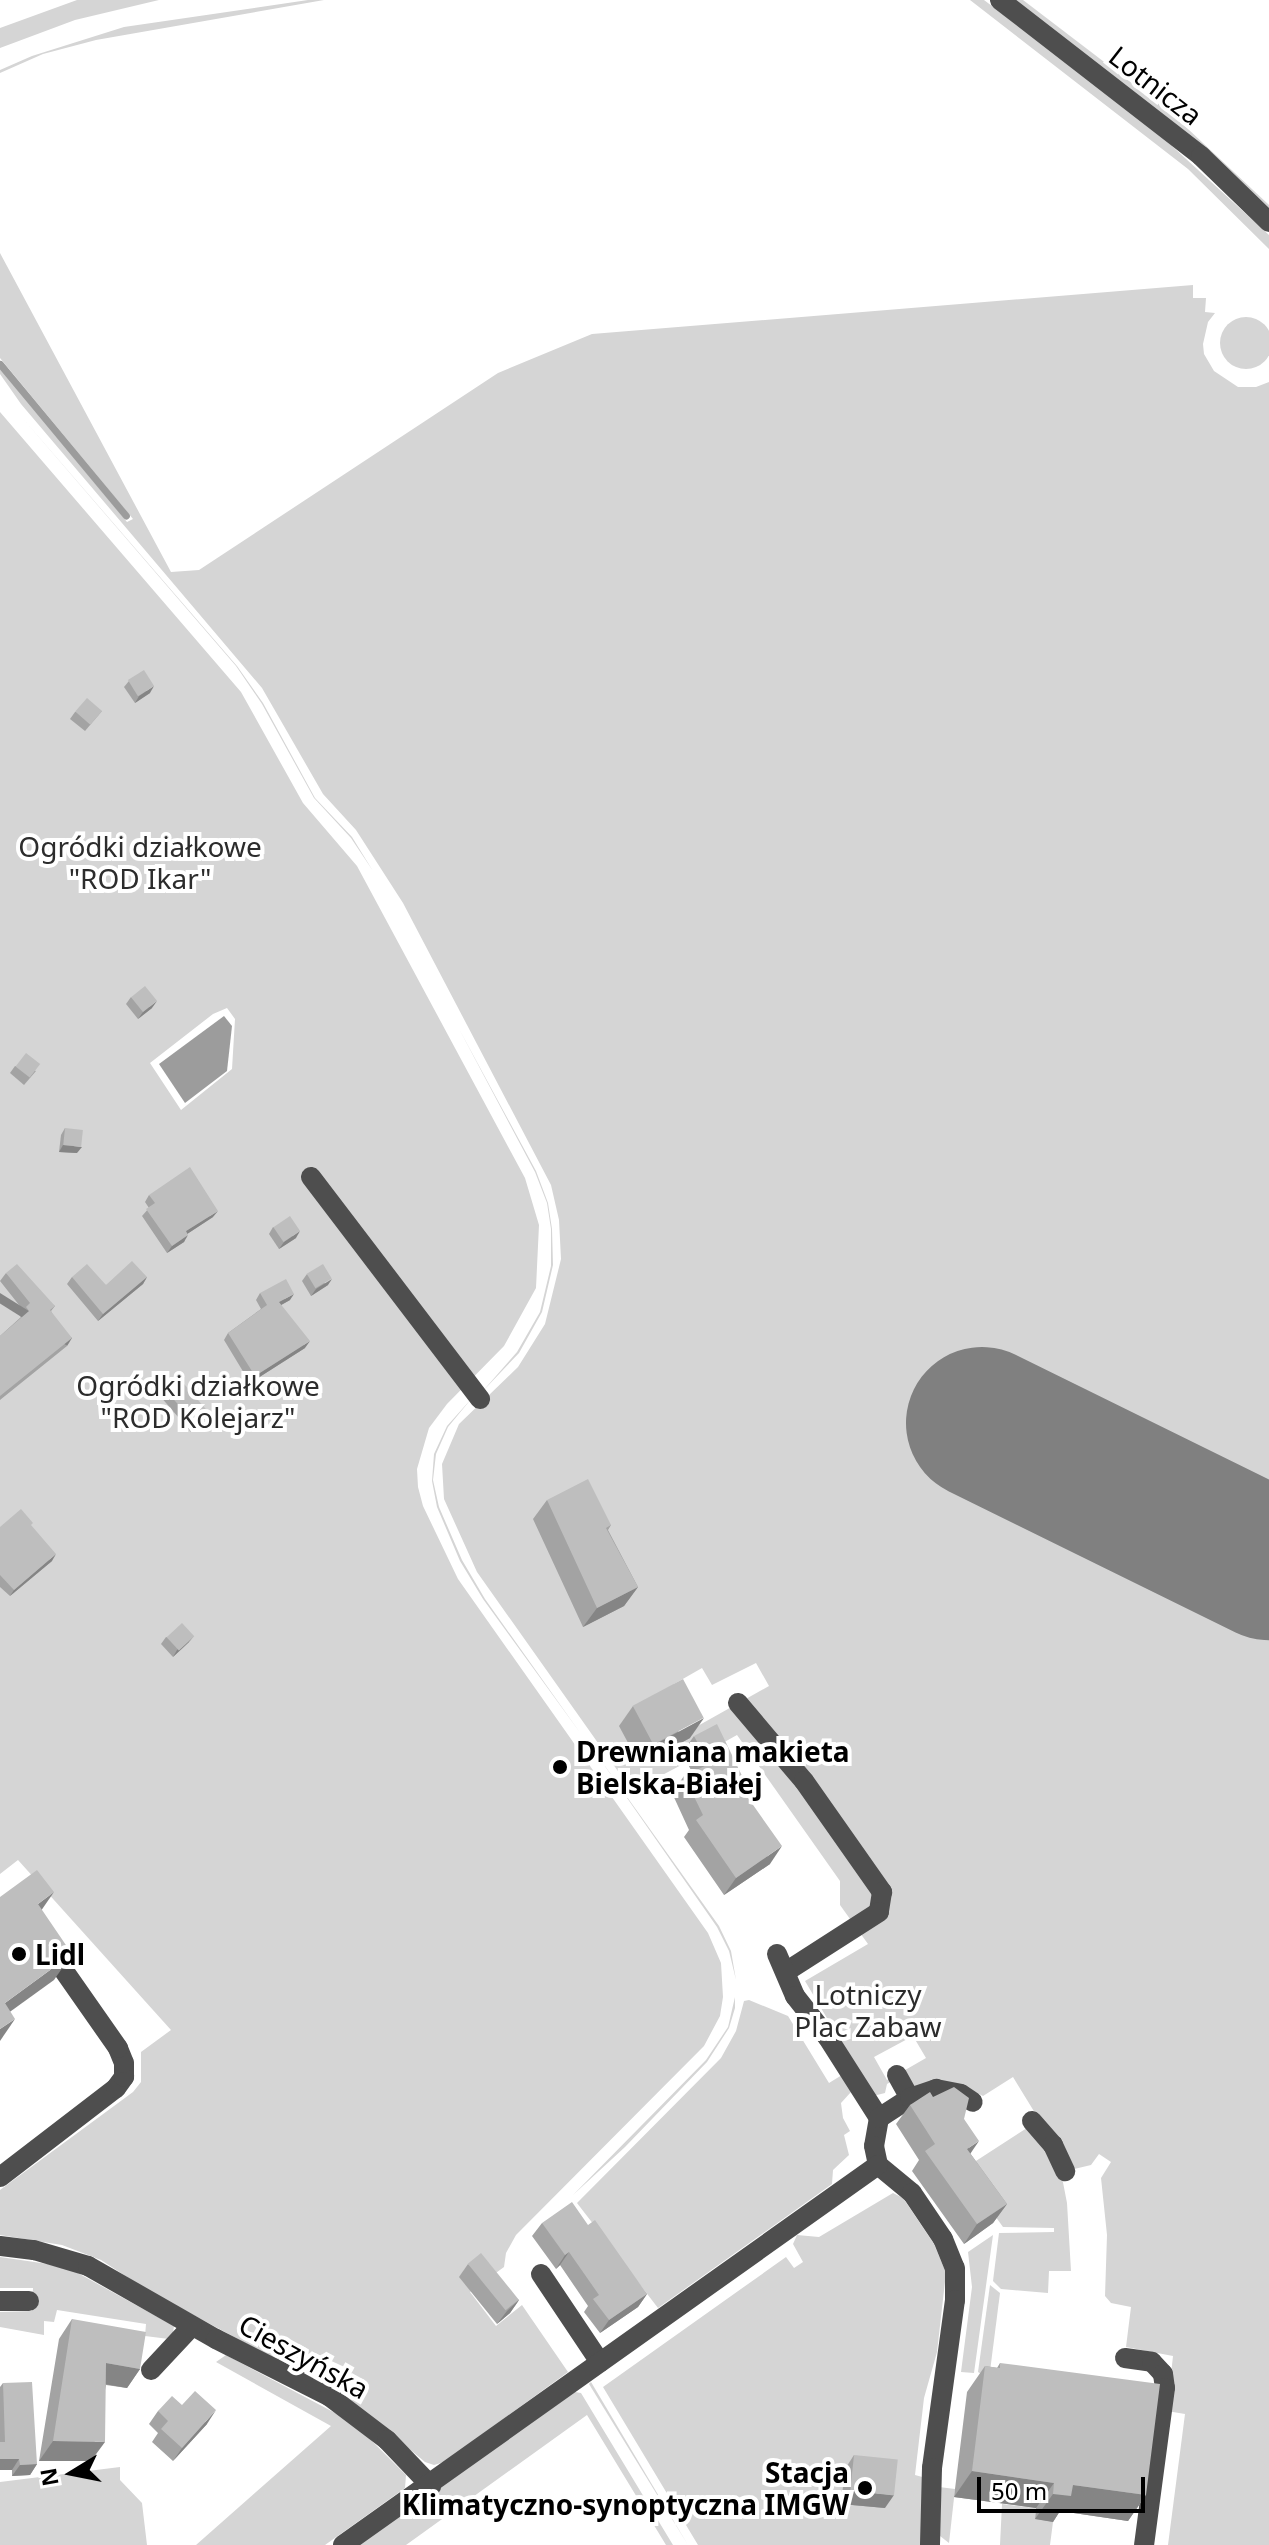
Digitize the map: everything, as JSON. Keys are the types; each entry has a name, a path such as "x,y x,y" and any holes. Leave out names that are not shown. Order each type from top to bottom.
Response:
{"street":[{"name":"Lotnicza","path":"1000,0 1177,137 1269,222"},
{"path":"311,1177 480,1399"},
{"path":"738,1703 804,1781 882,1892 879,1912 782,1962 795,1996 828,2038 879,2118 874,2146 878,2165 912,2193 950,2252 955,2268 955,2300 932,2468 930,2545"},
{"path":"0,2177 116,2088 124,2077 124,2063 118,2048 41,1938"},
{"path":"897,2075 910,2098"},
{"path":"879,2118 910,2098 936,2089 961,2094 973,2102"},
{"path":"1032,2121 1053,2145 1065,2171"},
{"path":"343,2545 431,2486 665,2315 878,2165"},
{"name":"Cieszyńska","path":"0,2246 45,2252 88,2266 192,2326 355,2413 431,2486"},
{"path":"541,2274 600,2362"},
{"path":"0,2301 29,2301"},
{"path":"151,2370 192,2326"},
{"path":"1125,2358 1152,2362 1163,2374 1165,2388 1144,2545"}],"green space":[{"path":"77,0 159,0 75,20 0,48 0,28"},
{"path":"324,0 96,40 43,54 0,73 0,70 32,56 124,27"},
{"path":"970,0 984,0 1149,125 1269,235 1269,249 1188,169"},
{"path":"1012,0 1023,0 1171,113 1269,205 1269,212"},
{"name":"Lotniczy Plac Zabaw","path":"0,253 171,572 199,570 498,373 592,334 1193,285 1193,298 1206,298 1205,312 1215,313 1208,322 1203,344 1204,354 1214,371 1238,387 1256,387 1269,382 1269,2545 1168,2545 1185,2414 1167,2411 1173,2356 1126,2347 1131,2307 1111,2303 1105,2296 1107,2235 1101,2178 1111,2162 1099,2154 1091,2165 1070,2170 1013,2077 983,2096 975,2092 910,2089 900,2073 926,2058 913,2036 874,2057 887,2080 895,2076 887,2084 885,2093 873,2096 805,1981 868,1944 840,1905 840,1881 737,1735 719,1745 683,1754 687,1762 632,1791 477,1572 444,1499 442,1464 459,1424 518,1367 545,1324 561,1259 559,1220 551,1185 403,903 356,830 323,794 262,688 21,404 0,374 0,368 127,522 133,519 0,358","holes":["756,1663 769,1686 687,1732 689,1738 640,1765 674,1684 702,1668 712,1685"]},
{"path":"1246,317 1264,325 1272,343 1264,361 1246,369 1228,361 1220,343 1228,325"},
{"path":"0,412 241,692 303,803 357,866 525,1178 539,1225 536,1288 504,1346 447,1404 429,1428 417,1469 418,1487 423,1506 458,1579 708,1933 721,1963 723,1997 720,2016 704,2046 516,2235 506,2253 504,2267 470,2292 496,2326 522,2305 568,2372 444,2462 434,2465 425,2462 342,2393 351,2370 314,2353 307,2367 288,2366 147,2290 101,2260 62,2245 0,2235 0,2190 133,2092 141,2082 141,2052 171,2030 18,1860 0,1874","holes":["227,1008 235,1019 232,1069 181,1110 150,1063 213,1014"]},
{"path":"19,414 237,666 263,703 315,798 352,837 373,871 351,838 314,798 262,704 236,666"},
{"path":"458,1027 536,1171 548,1203 552,1229 553,1265 542,1312 519,1353 482,1392 517,1352 540,1312 551,1266 551,1229 547,1203 535,1172"},
{"path":"472,1398 448,1427 436,1454 433,1480 439,1507 462,1560 485,1599 581,1734 483,1599 460,1561 437,1507 432,1481 434,1454 447,1426"},
{"path":"595,1752 719,1926 731,1951 736,1980 729,1951 717,1927"},
{"path":"735,1997 729,2028 707,2062 625,2147 573,2195 706,2060 728,2027"},
{"path":"749,2000 788,2016 829,2083 842,2075 851,2092 841,2103 843,2118 850,2131 844,2135 849,2155 833,2170 832,2184 658,2308 577,2203 721,2058 736,2031 744,2001"},
{"path":"1030,2126 1061,2172 1067,2203 1071,2271 1049,2271 1048,2293 1001,2289 993,2281 999,2233 1054,2232 1054,2228 1003,2227 962,2170"},
{"path":"893,2193 903,2198 934,2244 946,2273 937,2352 924,2398 915,2475 926,2478 925,2545 698,2545 603,2387 786,2257 794,2268 803,2262 793,2244 797,2235 819,2237"},
{"path":"993,2235 974,2373 961,2372 972,2287 968,2252"},
{"path":"0,2257 48,2264 76,2272 174,2326 173,2333 169,2339 145,2336 146,2324 57,2310 54,2322 44,2321 44,2335 0,2327 0,2312 32,2311 33,2288 0,2288"},
{"path":"990,2285 1000,2293 989,2379 978,2372"},
{"path":"226,2355 354,2423 406,2475 405,2488 325,2545 196,2545 331,2426 216,2362"},
{"path":"591,2382 688,2545 589,2384"},
{"path":"575,2392 581,2393 673,2545 666,2545 587,2415 406,2545 357,2545"},
{"path":"120,2467 120,2480 142,2503 147,2545 0,2545 0,2482"},
{"path":"939,2487 955,2489 949,2543 940,2536"},
{"path":"1002,2504 1036,2508 1035,2519 1053,2522 1050,2545 1000,2545"}],"shaded area":[{"path":"224,1016 232,1026 227,1071 185,1103 159,1064"}],"building":[{"path":"144,670 154,686 138,696 128,680"},
{"path":"87,698 102,711 90,725 75,712"},
{"path":"145,986 157,1001 143,1012 131,997"},
{"path":"26,1053 40,1064 30,1077 16,1066"},
{"path":"65,1128 83,1130 81,1147 63,1145"},
{"path":"190,1167 218,1211 186,1231 188,1235 172,1246 146,1209 155,1203 149,1195"},
{"path":"290,1216 300,1231 283,1242 273,1227"},
{"path":"132,1261 147,1277 103,1314 72,1277 87,1264 106,1285"},
{"path":"17,1264 55,1306 50,1310 72,1338 0,1396 0,1336 29,1311 26,1307 30,1303 6,1273"},
{"path":"323,1264 332,1279 315,1288 307,1274"},
{"path":"286,1279 294,1294 279,1302 310,1341 255,1376 228,1333 267,1305 260,1293"},
{"path":"178,1377 209,1413 196,1425 164,1389"},
{"path":"588,1479 611,1525 606,1528 638,1587 597,1608 547,1500"},
{"path":"21,1509 56,1554 14,1590 0,1575 0,1527"},
{"path":"182,1623 194,1636 179,1650 167,1637"},
{"path":"683,1679 704,1718 653,1745 633,1706"},
{"path":"717,1724 745,1782 739,1785 782,1846 736,1878 696,1820 703,1815 684,1776 709,1764 694,1736"},
{"path":"37,1870 54,1892 38,1904 72,1954 5,2003 15,2019 0,2029 0,1897"},
{"path":"954,2087 969,2098 964,2119 979,2141 967,2149 1007,2204 977,2224 925,2151 935,2144 910,2105 930,2092 933,2097"},
{"path":"572,2202 588,2225 595,2220 647,2294 609,2320 593,2299 599,2295 569,2252 565,2255 542,2223"},
{"path":"481,2253 519,2300 506,2310 468,2264"},
{"path":"72,2319 146,2332 140,2369 106,2363 105,2442 53,2441"},
{"path":"1000,2363 1160,2384 1146,2495 1073,2485 1071,2496 1053,2494 1054,2483 972,2471 985,2366 1000,2368"},
{"path":"32,2382 37,2464 20,2465 19,2459 0,2459 0,2442 5,2442 3,2383"},
{"path":"195,2391 216,2410 182,2448 161,2429 168,2421 158,2411 172,2396 182,2405"},
{"path":"854,2455 898,2460 894,2495 850,2491"}],"waterway":[{"path":"0,364 126,516"}],"runway":[{"path":"982,1423 1269,1564"}],"place":[{"name":"Drewniana makieta Bielska-Białej","path":"560,1767"},
{"name":"Lidl","path":"19,1954"},
{"name":"Stacja Klimatyczno-synoptyczna IMGW","path":"865,2488"}],"park label":[{"name":"Ogródki działkowe \"ROD Ikar\"","path":"140,862"},
{"name":"Ogródki działkowe \"ROD Kolejarz\"","path":"198,1401"}]}
